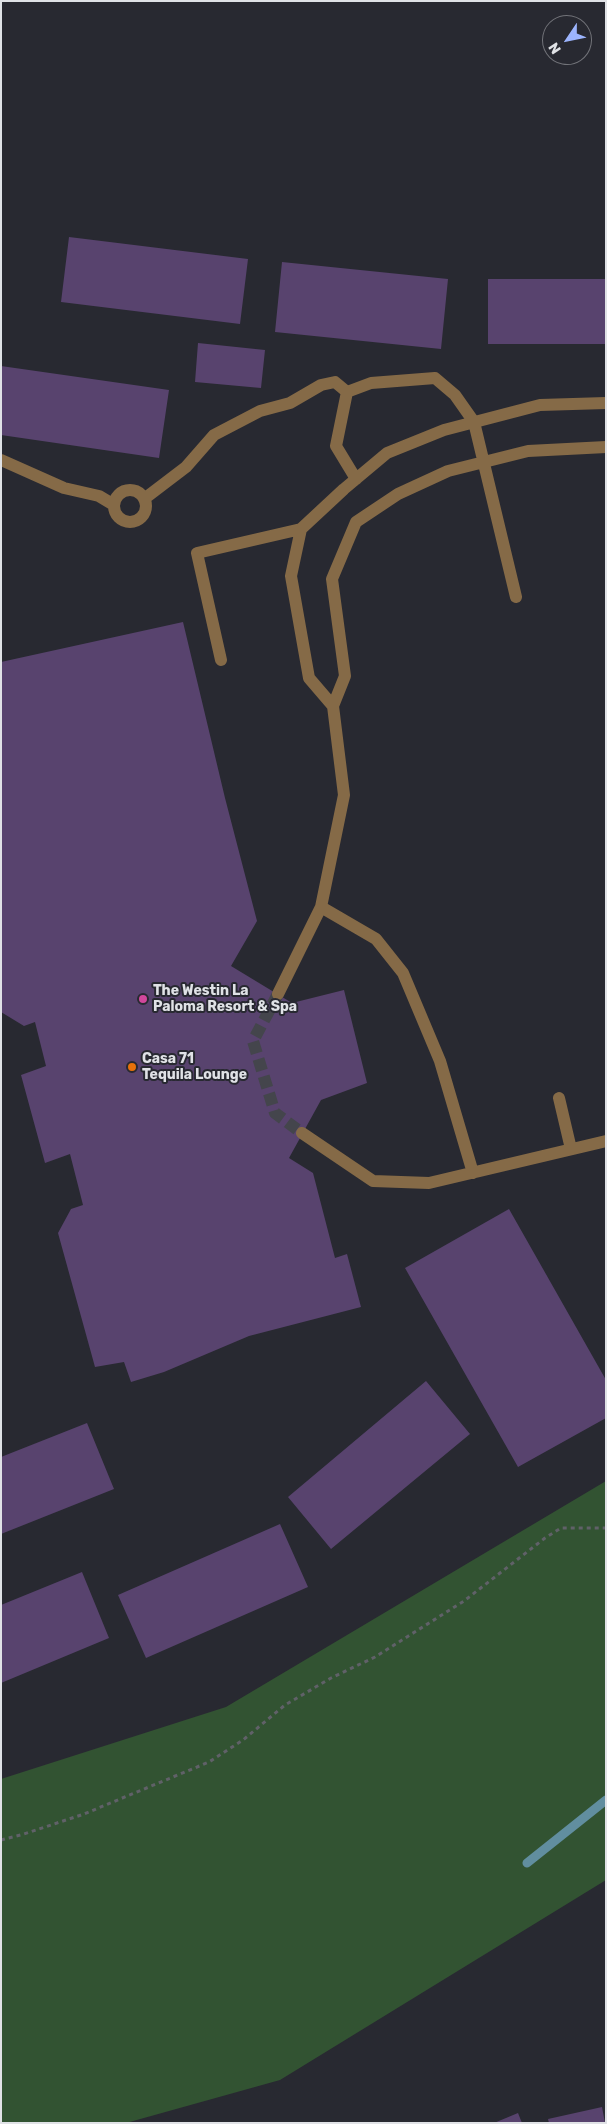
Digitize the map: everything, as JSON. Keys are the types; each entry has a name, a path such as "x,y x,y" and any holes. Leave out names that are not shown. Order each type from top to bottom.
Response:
{"lane":[{"path":"347,392 371,383 435,378 455,395 474,422 516,597"},
{"path":"144,499 186,467 214,436 229,427 260,411 290,403 321,385 335,382 347,392"},
{"path":"347,392 336,446 356,479"},
{"path":"220,660 197,553 301,529 356,479 387,454 444,430 540,405 606,403"},
{"path":"278,994 321,907 344,795 333,706 345,676 332,579 356,522 398,494 448,471 528,451 606,447"},
{"path":"1,460 64,488 99,496 114,506"},
{"path":"126,490 137,491 146,504 140,518 131,522 121,519 114,506 117,495 126,490"},
{"path":"301,529 291,576 309,678 333,706"},
{"path":"321,907 376,939 403,972 440,1061 473,1173"},
{"path":"559,1098 571,1150"},
{"path":"302,1133 373,1180 429,1183 606,1141"}],"path":[{"path":"1,1840 84,1814 209,1762 243,1740 286,1705 331,1678 375,1657 464,1601 560,1528 606,1528"}],"green space":[{"path":"606,1481 606,1880 280,2080 126,2123 1,2123 1,1779 226,1707"}],"building":[{"path":"69,237 248,259 240,324 61,302"},
{"path":"282,262 448,279 441,349 275,332"},
{"path":"488,279 606,279 606,344 488,344"},
{"path":"198,343 265,350 261,388 195,382"},
{"path":"1,366 169,390 159,458 1,435"},
{"name":"The Westin La Paloma Resort & Spa","path":"183,622 225,798 257,921 231,966 292,1003 344,990 367,1083 321,1100 289,1158 313,1173 335,1258 347,1254 361,1307 249,1336 164,1372 131,1382 124,1362 95,1367 58,1233 71,1209 83,1205 70,1154 45,1163 21,1075 46,1066 35,1022 24,1026 1,1012 1,662"},
{"path":"509,1209 606,1380 606,1418 518,1467 405,1268"},
{"path":"426,1381 470,1434 331,1549 288,1497"},
{"path":"87,1423 114,1489 1,1534 1,1457"},
{"path":"280,1524 308,1587 146,1658 118,1595"},
{"path":"82,1572 109,1638 1,1683 1,1605"},
{"path":"602,2107 605,2123 549,2123 548,2119"},
{"path":"518,2113 522,2123 494,2123"}],"waterway":[{"path":"527,1863 606,1800"}],"tunnel":[{"path":"278,994 253,1041 275,1113 302,1133"}],"place":[{"name":"The Westin La Paloma Resort & Spa","path":"143,999"},
{"name":"Casa 71 Tequila Lounge","path":"132,1067"}]}
